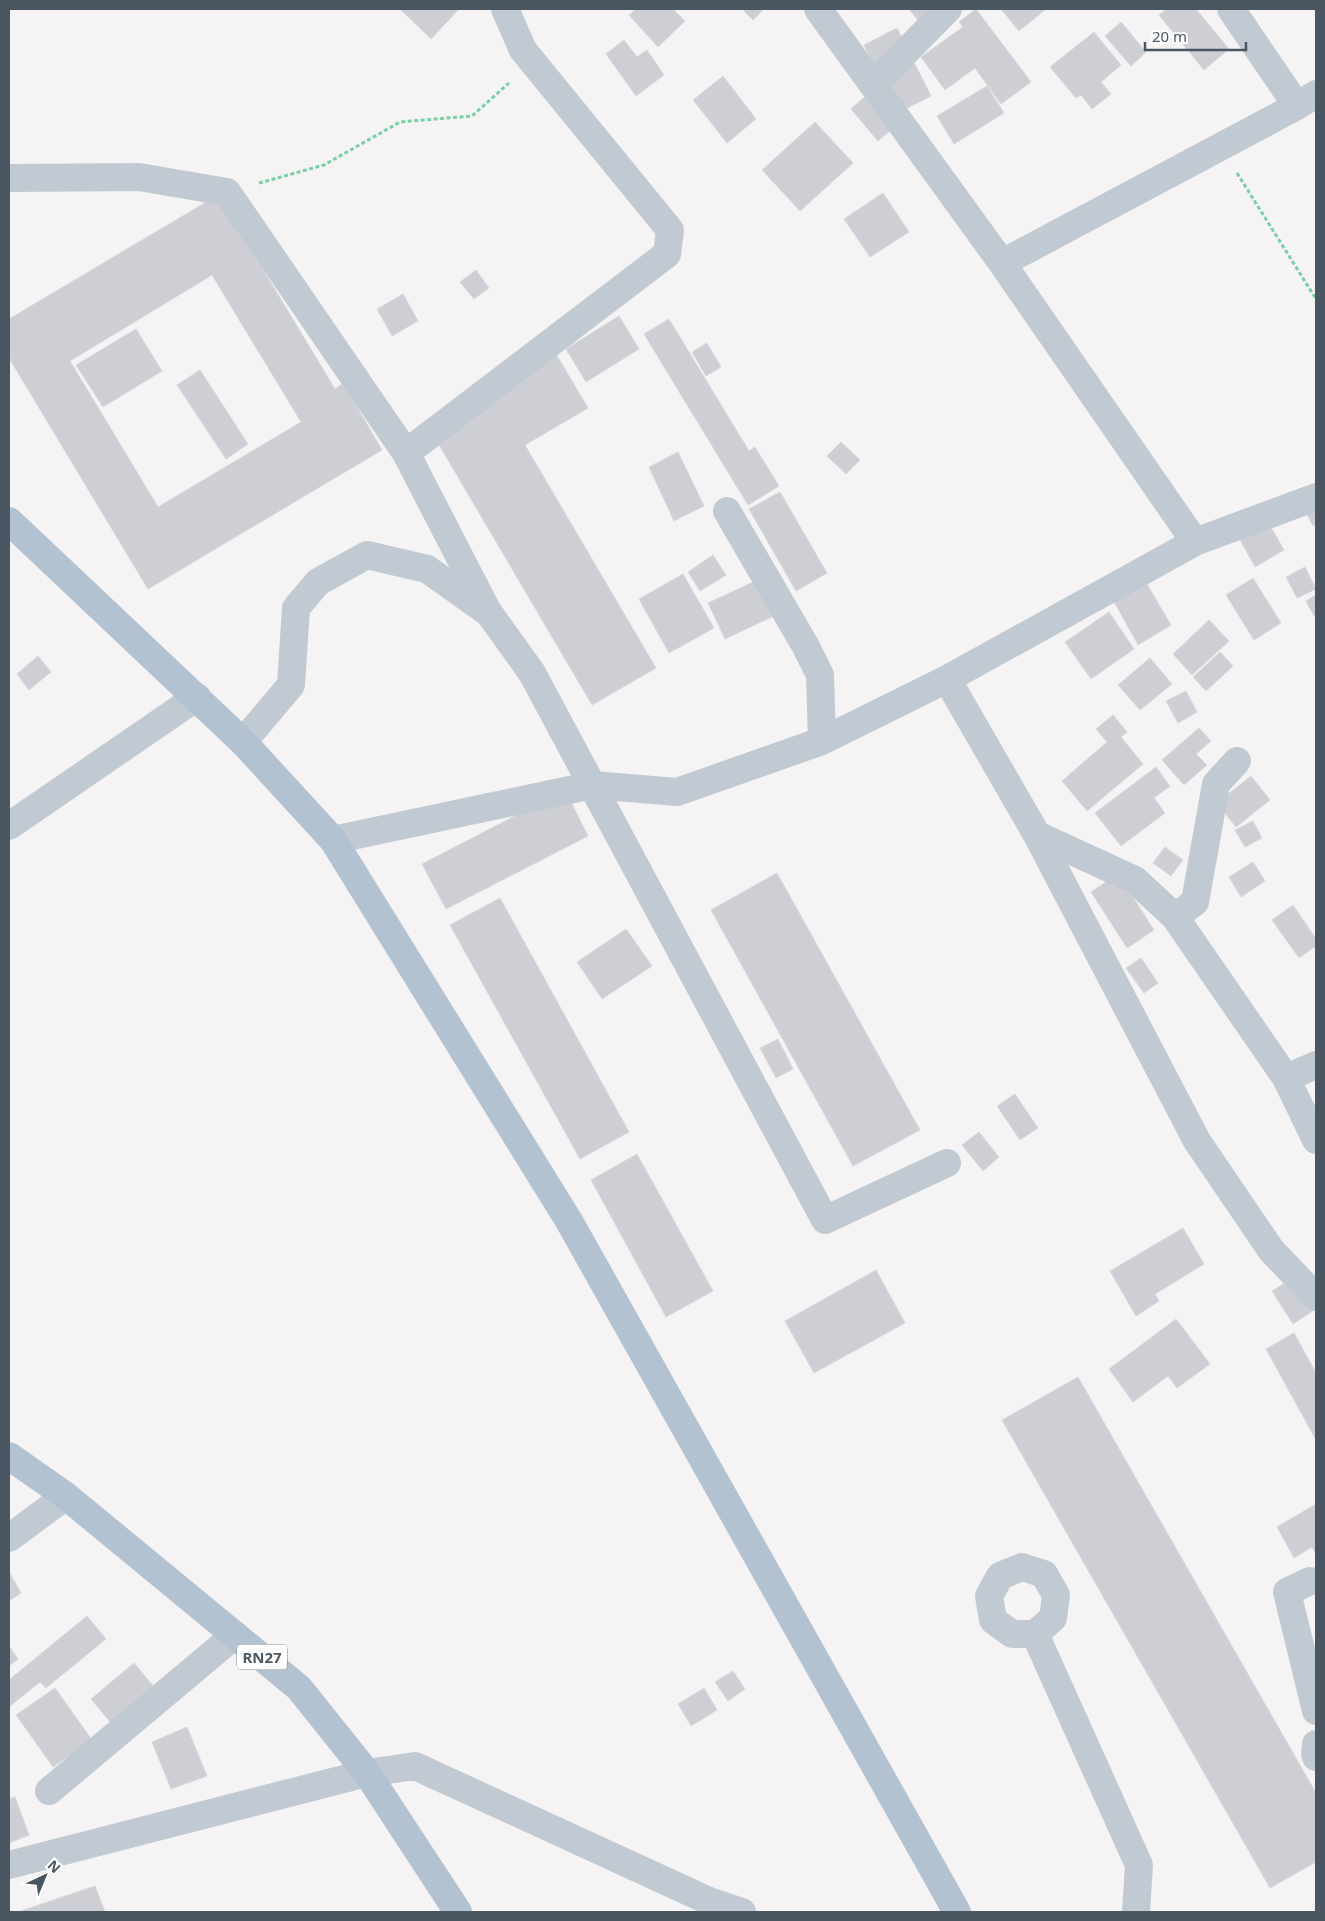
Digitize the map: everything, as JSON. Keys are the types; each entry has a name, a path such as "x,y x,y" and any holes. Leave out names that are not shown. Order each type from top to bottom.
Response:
{"main road":[{"path":"9,521 198,697 243,742 332,840 569,1221 957,1912"},
{"name":"RN27","path":"9,1456 66,1496 299,1688 367,1773 458,1912"}],"street":[{"path":"406,453 667,254 670,230 522,50 505,9"},
{"path":"818,9 1002,263 1195,542"},
{"path":"873,85 948,9"},
{"path":"1002,263 1306,100 1231,9"},
{"path":"9,178 139,177 227,192 406,453 489,613 532,673 825,1220 947,1163"},
{"path":"332,840 593,785 678,792 822,741 947,679 1195,542 1316,497"},
{"path":"727,511 800,636 820,676 822,741"},
{"path":"243,742 291,685 296,608 318,582 366,556 427,569 489,613"},
{"path":"947,679 1037,835 1197,1141 1271,1250 1316,1297"},
{"path":"9,826 198,697"},
{"path":"1175,917 1194,902 1216,784 1237,760"},
{"path":"1037,835 1135,880 1175,917 1286,1078 1316,1140"},
{"path":"1286,1078 1316,1065"},
{"path":"9,1538 66,1496"},
{"path":"1310,1581 1287,1592 1316,1711"},
{"path":"1035,1634 1139,1865 1136,1912"},
{"path":"49,1791 235,1635"},
{"path":"1316,1744 1316,1757"},
{"path":"9,1865 367,1773 415,1766 709,1901 742,1912"}],"path":[{"path":"227,192 324,166 400,122 472,116 533,63"},
{"path":"1220,147 1316,299"}],"building":[{"path":"400,9 459,9 431,39"},
{"path":"636,9 673,9 685,21 658,47 629,15"},
{"path":"742,9 764,9 753,20"},
{"path":"909,9 964,9 930,36"},
{"path":"976,9 1031,82 1001,104 975,68 945,90 921,57 963,27 959,22"},
{"path":"1001,9 1046,9 1019,31"},
{"path":"1167,9 1196,9 1229,49 1204,70 1159,15"},
{"path":"1121,22 1146,52 1131,66 1105,36"},
{"path":"897,28 931,96 897,113 864,45"},
{"path":"1094,32 1121,65 1101,82 1111,94 1092,109 1081,95 1076,98 1050,67"},
{"path":"624,40 637,57 647,50 664,75 636,96 606,54"},
{"path":"723,76 756,119 727,143 693,100"},
{"path":"987,86 1004,113 954,144 937,116"},
{"path":"869,93 896,126 878,141 851,109"},
{"path":"815,122 853,163 800,211 762,170"},
{"path":"883,193 909,232 870,257 844,219"},
{"path":"218,195 335,389 343,383 382,450 148,589 9,358 9,319","holes":["212,275 301,422 158,507 70,361"]},
{"path":"476,270 489,288 474,299 460,282"},
{"path":"403,294 418,321 392,336 377,309"},
{"path":"619,316 639,349 586,382 566,349"},
{"path":"669,319 749,451 755,447 779,486 748,505 644,334"},
{"path":"136,329 162,371 103,407 76,365"},
{"path":"707,343 721,367 706,376 692,352"},
{"path":"552,347 588,408 525,445 656,668 592,705 425,421"},
{"path":"200,370 248,444 226,459 177,385"},
{"path":"841,442 860,460 846,474 827,456"},
{"path":"678,452 704,506 674,521 649,467"},
{"path":"1316,485 1316,524 1313,526 1297,495"},
{"path":"780,492 827,573 796,591 749,509"},
{"path":"1260,508 1284,550 1255,567 1232,525"},
{"path":"713,555 726,575 700,591 688,572"},
{"path":"1305,567 1316,589 1297,598 1286,577"},
{"path":"683,574 714,628 669,653 639,599"},
{"path":"762,578 778,614 725,639 708,603"},
{"path":"1253,578 1281,623 1254,640 1226,595"},
{"path":"1144,579 1171,625 1138,645 1112,598"},
{"path":"1316,595 1316,615 1314,616 1306,601"},
{"path":"1109,612 1134,649 1091,679 1065,642"},
{"path":"1209,620 1229,641 1192,675 1173,654"},
{"path":"1220,652 1233,666 1206,691 1193,677"},
{"path":"38,656 51,672 29,690 17,674"},
{"path":"1150,658 1172,684 1140,710 1118,685"},
{"path":"1186,691 1197,712 1178,723 1166,701"},
{"path":"1113,715 1127,732 1121,737 1143,764 1087,811 1062,781 1107,742 1096,729"},
{"path":"1199,728 1211,741 1196,754 1207,765 1184,785 1162,760"},
{"path":"1156,767 1170,786 1154,798 1165,813 1121,846 1095,813"},
{"path":"1251,776 1270,800 1236,827 1217,803"},
{"path":"565,790 588,836 446,909 422,864"},
{"path":"1253,821 1262,838 1245,847 1235,830"},
{"path":"1165,847 1183,860 1171,876 1153,863"},
{"path":"1253,862 1265,881 1241,897 1229,877"},
{"path":"777,873 920,1130 853,1166 711,910"},
{"path":"1118,874 1154,930 1127,948 1091,892"},
{"path":"500,898 629,1132 580,1159 450,925"},
{"path":"1293,905 1316,939 1316,946 1299,958 1272,920"},
{"path":"626,929 652,966 602,999 577,962"},
{"path":"1141,958 1158,983 1144,993 1126,968"},
{"path":"778,1039 793,1069 776,1078 760,1048"},
{"path":"1015,1094 1038,1128 1020,1140 997,1106"},
{"path":"979,1132 999,1157 983,1171 962,1145"},
{"path":"637,1154 713,1291 666,1317 591,1180"},
{"path":"1183,1228 1204,1264 1155,1294 1159,1301 1136,1316 1110,1271"},
{"path":"876,1270 905,1323 814,1373 785,1321"},
{"path":"1293,1278 1314,1310 1293,1324 1272,1291"},
{"path":"1176,1319 1210,1364 1177,1388 1168,1376 1133,1402 1109,1369"},
{"path":"1294,1333 1316,1373 1316,1440 1266,1349"},
{"path":"1078,1377 1316,1793 1316,1862 1270,1888 1002,1420"},
{"path":"1316,1504 1316,1554 1312,1547 1294,1558 1277,1527"},
{"path":"9,1572 21,1593 9,1601"},
{"path":"87,1616 106,1639 46,1688 40,1682 9,1707 9,1680"},
{"path":"9,1646 18,1659 9,1666"},
{"path":"134,1663 154,1687 111,1723 91,1699"},
{"path":"733,1671 745,1689 728,1701 715,1682"},
{"path":"55,1688 92,1740 53,1767 16,1715"},
{"path":"704,1688 717,1710 691,1726 678,1704"},
{"path":"187,1727 207,1776 171,1789 152,1742"},
{"path":"15,1797 29,1835 9,1843 9,1799"},
{"path":"95,1886 105,1912 21,1911"}]}
